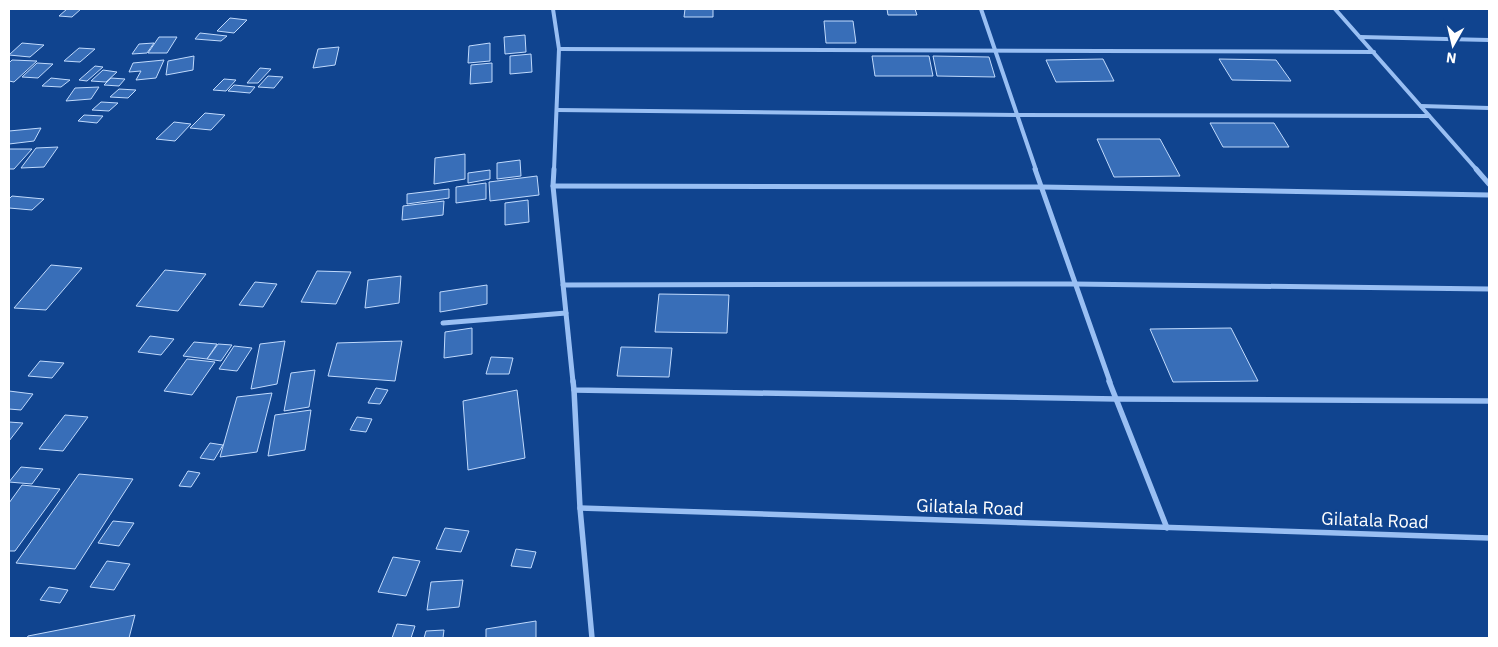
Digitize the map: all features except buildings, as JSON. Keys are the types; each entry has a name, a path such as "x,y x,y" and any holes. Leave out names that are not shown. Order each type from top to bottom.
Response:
{"street":[{"path":"554,9 559,49 554,186 574,390 580,508 592,638"},
{"path":"981,9 1074,284 1116,400 1167,528"},
{"path":"1335,9 1489,184"},
{"path":"1360,37 1489,40"},
{"path":"559,49 1374,52"},
{"path":"1421,106 1489,108"},
{"path":"558,110 1017,115 1429,116"},
{"path":"554,186 1042,187 1489,194"},
{"path":"563,284 1074,284 1489,289"},
{"path":"442,323 566,313"},
{"path":"574,390 1116,400 1489,401"},
{"name":"Gilatala Road","path":"580,508 1489,538"}]}
